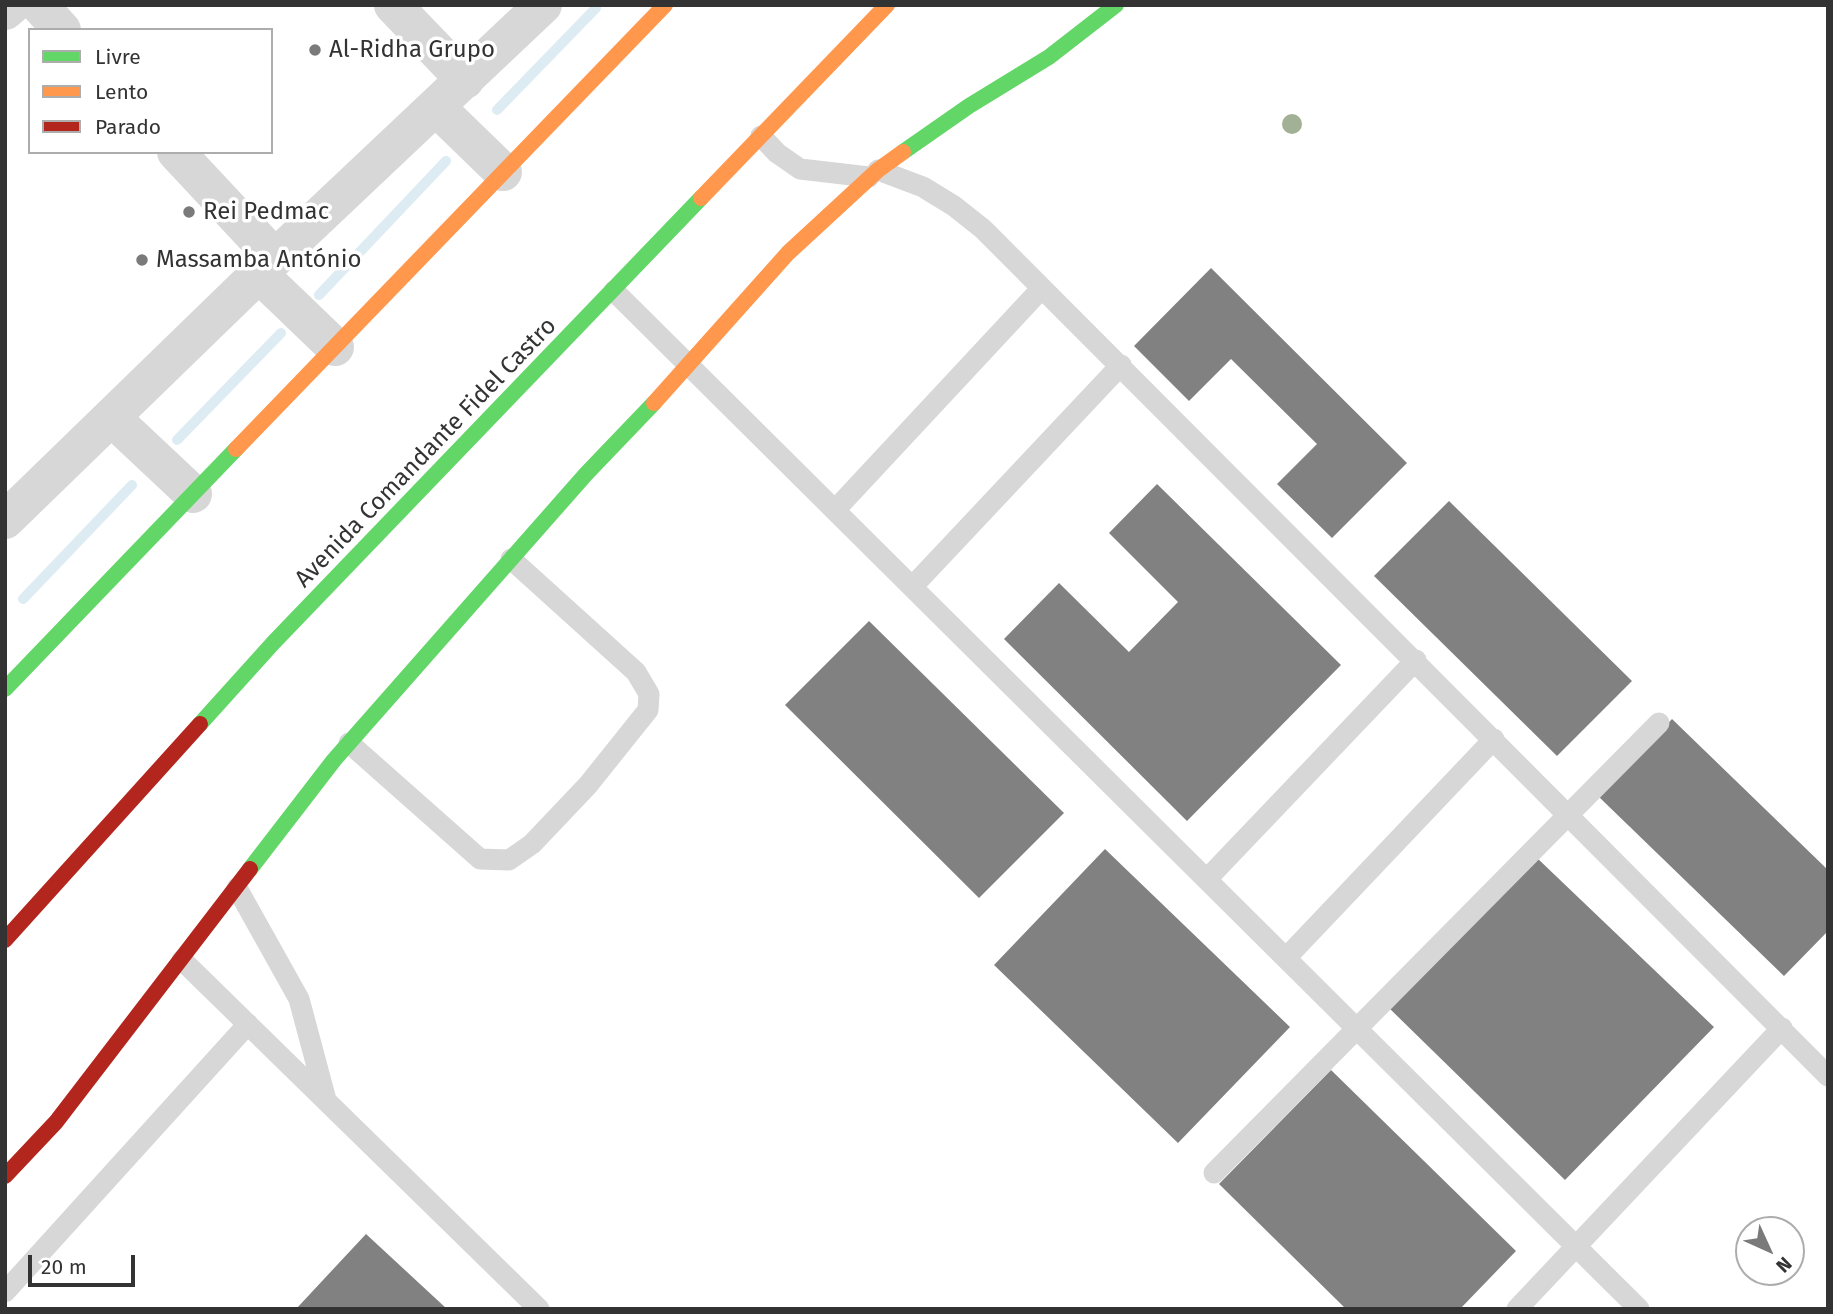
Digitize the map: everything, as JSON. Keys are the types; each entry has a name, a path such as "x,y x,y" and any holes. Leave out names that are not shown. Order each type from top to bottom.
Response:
{"main road":[{"name":"Avenida Comandante Fidel Castro","path":"5,940 274,642 887,5"},
{"path":"5,1176 56,1122 349,743 586,474 691,365 788,253 873,174 969,106 1048,57 1116,5"},
{"path":"5,689 503,172 654,9"}],"street":[{"path":"5,11 12,5"},
{"path":"39,5 60,28"},
{"path":"393,5 465,80"},
{"path":"5,520 267,266 543,5"},
{"path":"436,107 503,172"},
{"path":"178,154 335,347"},
{"path":"111,417 193,494"}],"lane":[{"path":"761,136 777,153 800,169 873,174 923,187 954,206 983,229 1494,738 1828,1076"},
{"path":"836,509 1042,288"},
{"path":"614,291 1639,1309"},
{"path":"913,586 1121,365"},
{"path":"349,743 480,859 509,860 532,844 588,785 648,710 649,694 636,672 511,559"},
{"path":"1207,879 1416,660"},
{"path":"1214,1174 1659,723"},
{"path":"1286,958 1494,738"},
{"path":"237,888 299,999 326,1100"},
{"path":"182,960 539,1309"},
{"path":"5,1292 248,1024"},
{"path":"1517,1309 1782,1028"}],"building":[{"path":"1211,268 1407,463 1332,538 1277,484 1317,444 1231,359 1189,401 1134,346"},
{"path":"1157,484 1341,665 1187,821 1004,639 1059,583 1129,652 1178,602 1109,533"},
{"path":"1449,501 1632,681 1557,756 1374,576"},
{"path":"869,621 1064,813 979,898 785,705"},
{"path":"1672,719 1828,870 1828,931 1784,976 1598,796"},
{"path":"1105,849 1290,1027 1178,1143 994,965"},
{"path":"1536,857 1714,1027 1565,1180 1388,1007"},
{"path":"1331,1070 1516,1251 1460,1309 1346,1309 1219,1184"},
{"path":"366,1234 447,1309 296,1309"}],"waterway":[{"path":"497,110 596,8"},
{"path":"319,295 446,161"},
{"path":"177,440 281,333"},
{"path":"23,599 132,485"}],"traffic: fast":[{"path":"903,152 969,106 1049,57 1116,5"},
{"path":"200,724 274,642 701,198"},
{"path":"250,869 334,760 586,474 654,403"},
{"path":"5,689 236,449"}],"traffic: slow":[{"path":"236,449 665,5"},
{"path":"701,198 887,5"},
{"path":"654,403 788,253 878,170 903,152"}],"traffic: jam":[{"path":"5,940 200,724"},
{"path":"5,1176 56,1122 250,869"}],"place":[{"name":"Al-Ridha Grupo","path":"315,50"},
{"name":"Rei Pedmac","path":"189,212"},
{"name":"Massamba António","path":"142,260"}]}
